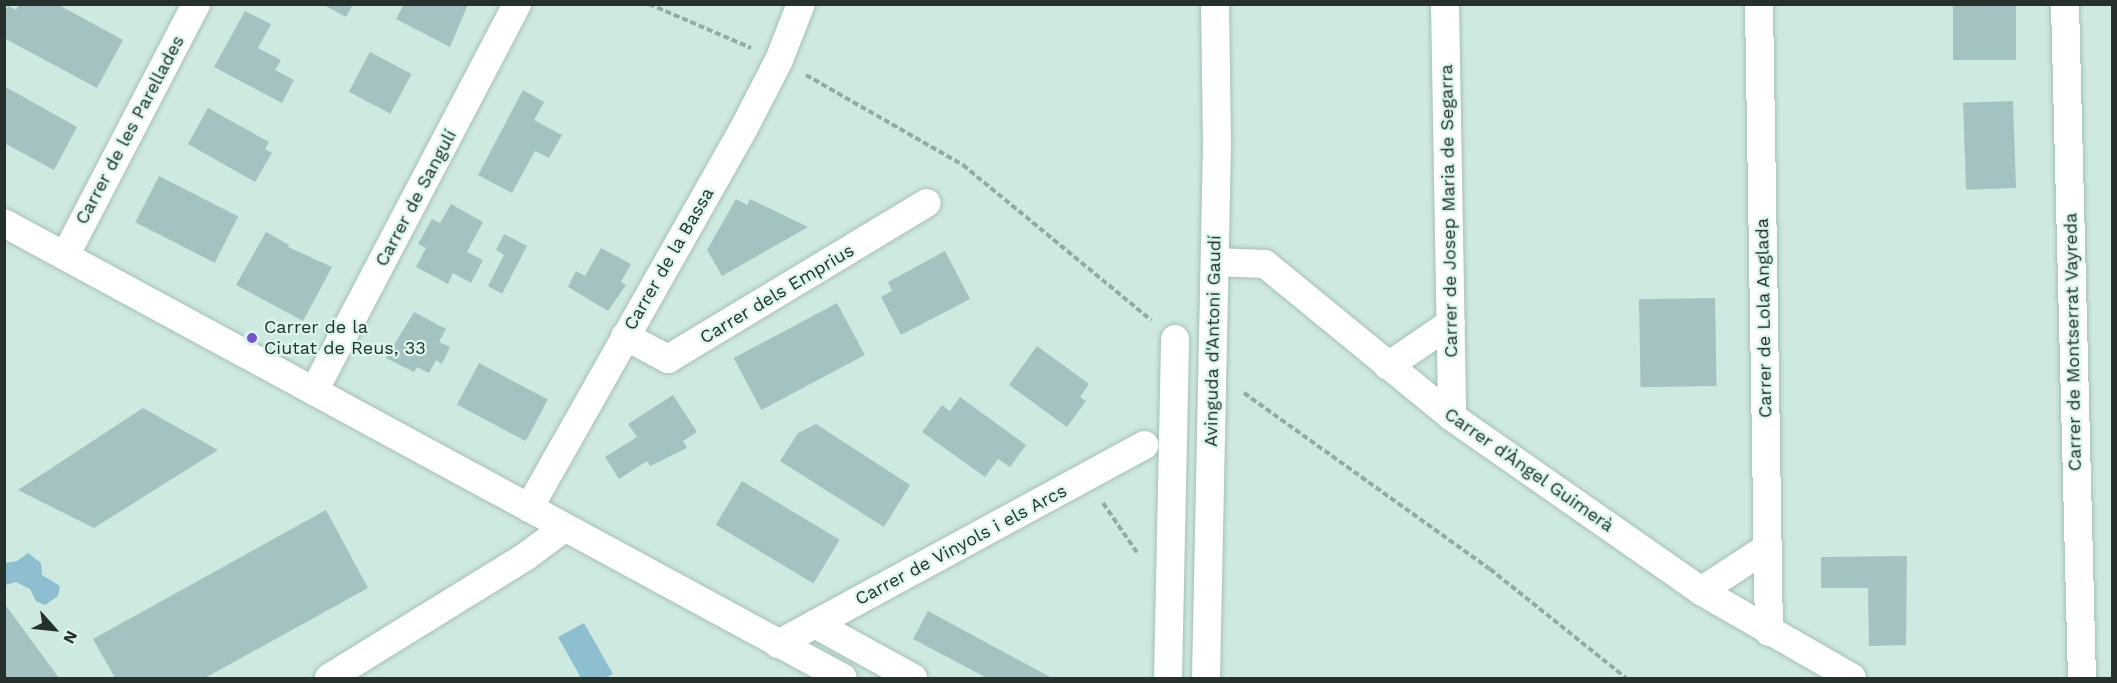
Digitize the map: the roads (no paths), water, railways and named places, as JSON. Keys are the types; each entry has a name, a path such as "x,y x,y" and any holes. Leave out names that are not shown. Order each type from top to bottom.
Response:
{"street":[{"name":"Carrer de les Parellades","path":"65,256 196,4"},
{"name":"Carrer de Sangulí","path":"314,391 518,4"},
{"name":"Carrer de la Bassa","path":"529,508 743,130 779,60 801,4"},
{"name":"Avinguda d'Antoni Gaudí","path":"1206,678 1215,262 1215,4"},
{"name":"Carrer de Josep Maria de Segarra","path":"1445,4 1452,417"},
{"name":"Carrer de Lola Anglada","path":"1759,4 1769,632"},
{"name":"Carrer de Montserrat Vayreda","path":"2065,4 2082,678"},
{"name":"Carrer dels Emprius","path":"625,336 668,359 927,203"},
{"path":"4,223 843,678"},
{"name":"Carrer d'Àngel Guimerà","path":"1215,262 1265,264 1452,417 1701,591 1852,678"},
{"path":"1388,366 1451,323"},
{"path":"1168,678 1175,339"},
{"name":"Carrer de Vinyols i els Arcs","path":"778,644 1144,445"},
{"path":"344,675 564,528"},
{"path":"1701,591 1768,547"},
{"path":"815,624 913,678"}],"water":[{"path":"28,553 41,563 42,575 60,586 58,596 45,605 36,601 30,589 16,582 5,585 5,563 17,561"},
{"path":"584,623 613,674 605,678 581,678 558,637"}],"place":[{"name":"Carrer de la Ciutat de Reus, 33","path":"252,338"}]}
